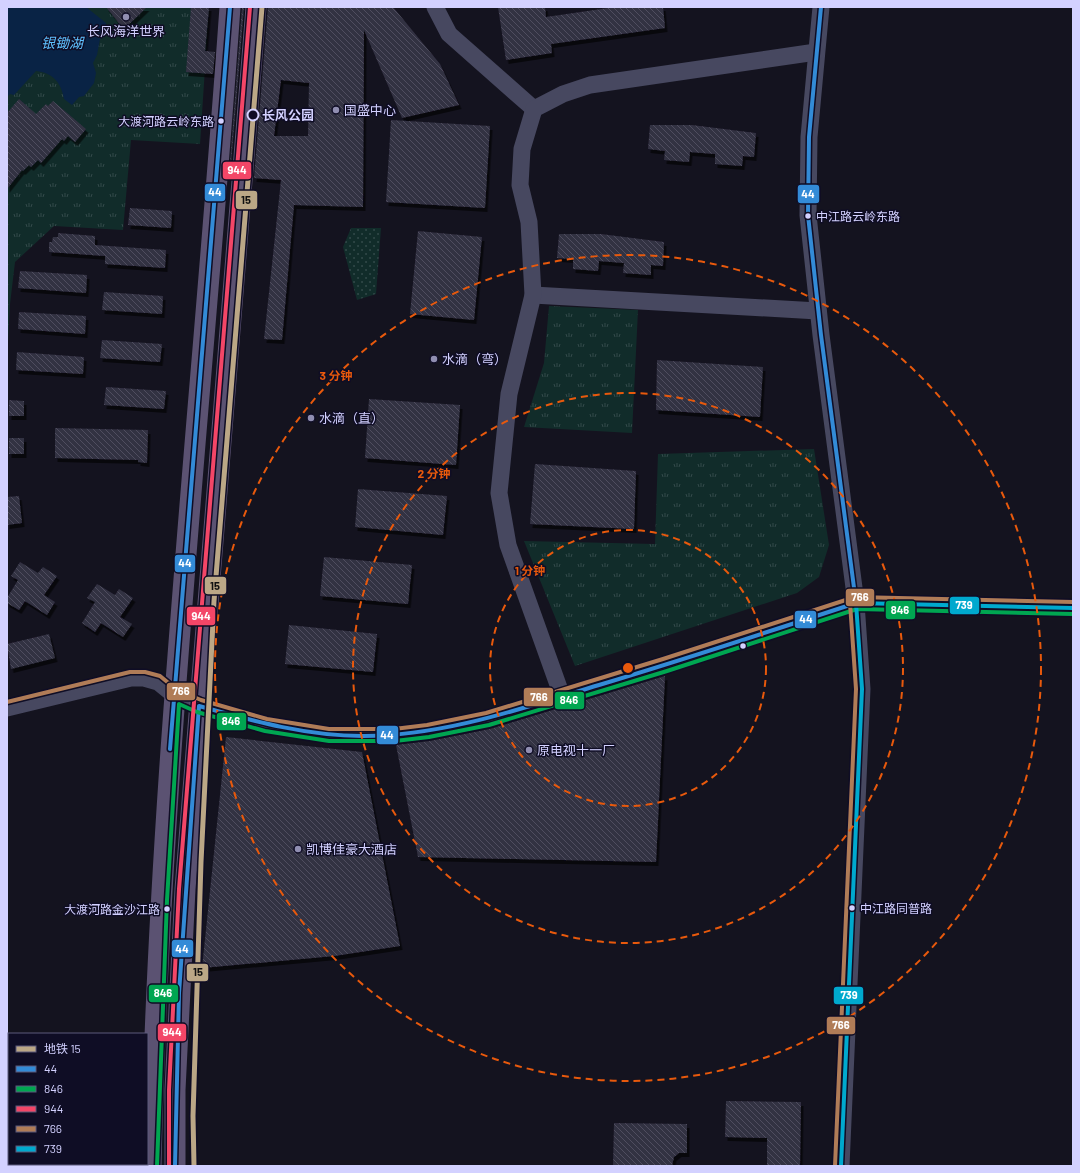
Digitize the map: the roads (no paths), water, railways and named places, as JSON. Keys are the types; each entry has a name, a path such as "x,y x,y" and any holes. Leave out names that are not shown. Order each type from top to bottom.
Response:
{"main road":[{"path":"151,1166 161,908 174,695 230,7"},
{"path":"174,1166 175,1090 181,947 199,706 256,7"}],"street":[{"path":"435,7 449,34 534,109"},
{"path":"820,7 809,137 808,215 818,311 856,603 862,689 842,1166"},
{"path":"562,696 508,546 499,493 510,394 533,295 529,222 520,185 522,149 534,109 563,94 590,86 816,52"},
{"path":"533,295 818,311"},
{"path":"7,708 131,678 144,678 158,682 174,695 199,706 266,725 329,735 371,735 428,731 487,719 856,603 1073,608"}],"water":[{"name":"银锄湖","path":"7,7 86,7 106,23 107,32 100,39 97,55 93,63 96,73 94,83 84,96 79,97 72,105 64,99 61,88 52,76 36,71 14,95 10,94 7,97"}],"metro line":[{"name":"15","path":"194,1166 193,1116 201,862 214,601 262,7"}],"place":[{"name":"长风海洋世界","path":"126,17"},
{"name":"国盛中心","path":"336,110"},
{"name":"长风公园","path":"253,115"},
{"name":"大渡河路云岭东路","path":"221,121"},
{"name":"中江路云岭东路","path":"808,216"},
{"name":"水滴（弯）","path":"434,359"},
{"name":"水滴（直）","path":"311,418"},
{"name":"原电视十一厂","path":"529,750"},
{"name":"凯博佳豪大酒店","path":"298,849"},
{"name":"中江路同普路","path":"852,908"},
{"name":"大渡河路金沙江路","path":"167,909"}]}
